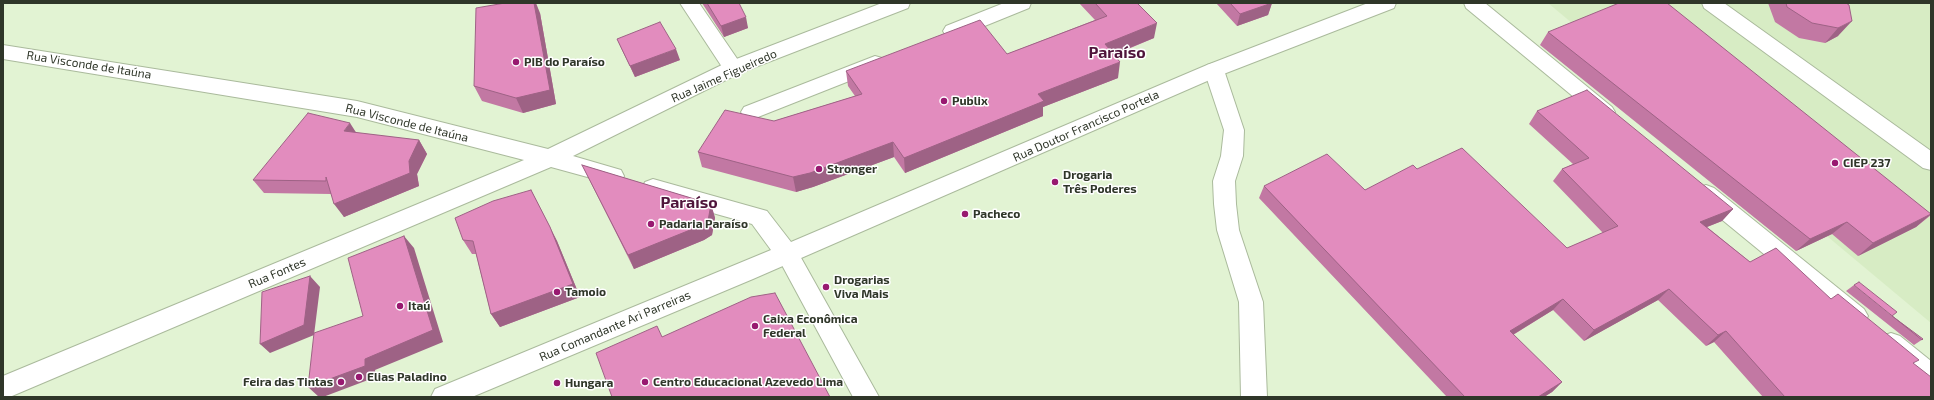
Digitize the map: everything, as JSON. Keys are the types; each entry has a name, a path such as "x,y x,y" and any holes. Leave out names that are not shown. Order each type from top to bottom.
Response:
{"main road":[{"path":"689,3 733,68"},
{"name":"Rua Jaime Figueiredo","path":"550,158 733,68 901,3"},
{"path":"934,38 1022,3"},
{"name":"Rua Doutor Francisco Portela","path":"787,254 1214,70 1387,3"},
{"path":"1473,3 1622,126"},
{"path":"1711,3 1931,162"},
{"name":"Rua Visconde de Itaúna","path":"3,52 357,109 550,158 760,217 787,254 866,397"},
{"path":"751,112 890,56"},
{"path":"1214,70 1234,130 1232,156 1224,181 1225,204 1228,230 1251,302 1254,397"},
{"name":"Rua Fontes","path":"3,388 550,158"},
{"path":"1690,181 1931,376"},
{"name":"Rua Comandante Ari Parreiras","path":"444,397 787,254"}],"shaded area":[{"name":"CIEP 237","path":"1548,3 1931,3 1931,323"}],"building":[{"name":"PIB do Paraíso","path":"505,3 534,3 550,90 516,98 474,86 476,8"},
{"path":"707,3 739,3 746,17 721,26"},
{"path":"1095,3 1137,3 1157,23 1105,44 1120,62 1038,94 1044,101 904,158 893,142 810,173 793,177 698,152 725,110 774,121 862,94 846,71 980,20 1007,54 1107,16"},
{"path":"1230,3 1272,3 1240,14"},
{"path":"1619,3 1667,3 1931,214 1873,243 1847,222 1810,239 1548,32"},
{"path":"1786,3 1846,3 1849,5 1852,21 1838,28 1812,23 1787,7"},
{"path":"660,22 676,49 630,66 617,39"},
{"path":"1587,90 1733,209 1700,222 1750,262 1776,248 1831,299 1838,294 1919,360 1913,363 1931,377 1931,397 1785,397 1726,331 1718,335 1669,289 1594,330 1563,299 1510,331 1562,382 1538,397 1465,397 1264,186 1327,154 1365,190 1413,165 1417,169 1462,148 1567,248 1618,226 1562,169 1589,158 1537,111"},
{"path":"308,113 350,123 344,131 419,140 409,161 410,173 334,204 326,177 326,181 253,180"},
{"path":"582,165 711,204 708,221 700,226 628,255"},
{"path":"531,190 550,227 573,284 491,314 473,241 463,240 455,218 493,201"},
{"path":"404,236 433,330 365,359 365,366 308,387 314,333 363,316 348,258"},
{"path":"310,276 304,325 260,344 262,292"},
{"path":"1859,282 1897,312 1892,316 1854,285"},
{"path":"775,293 830,397 612,397 596,353 657,326 662,337 751,297"},
{"path":"1896,319 1923,339 1922,340"}],"place":[{"name":"PIB do Paraíso","path":"516,62"},
{"name":"Publix","path":"944,101"},
{"name":"CIEP 237","path":"1835,163"},
{"name":"Stronger","path":"819,169"},
{"name":"Drogaria Três Poderes","path":"1055,182"},
{"name":"Pacheco","path":"965,214"},
{"name":"Padaria Paraíso","path":"651,224"},
{"name":"Drogarias Viva Mais","path":"826,287"},
{"name":"Tamoio","path":"557,292"},
{"name":"Itaú","path":"400,306"},
{"name":"Caixa Econômica Federal","path":"755,326"},
{"name":"Elias Paladino","path":"359,377"},
{"name":"Feira das Tintas","path":"341,382"},
{"name":"Centro Educacional Azevedo Lima","path":"645,382"},
{"name":"Hungara","path":"557,383"}],"district":[{"name":"Paraíso","path":"1117,53"},
{"name":"Paraíso","path":"689,203"}]}
